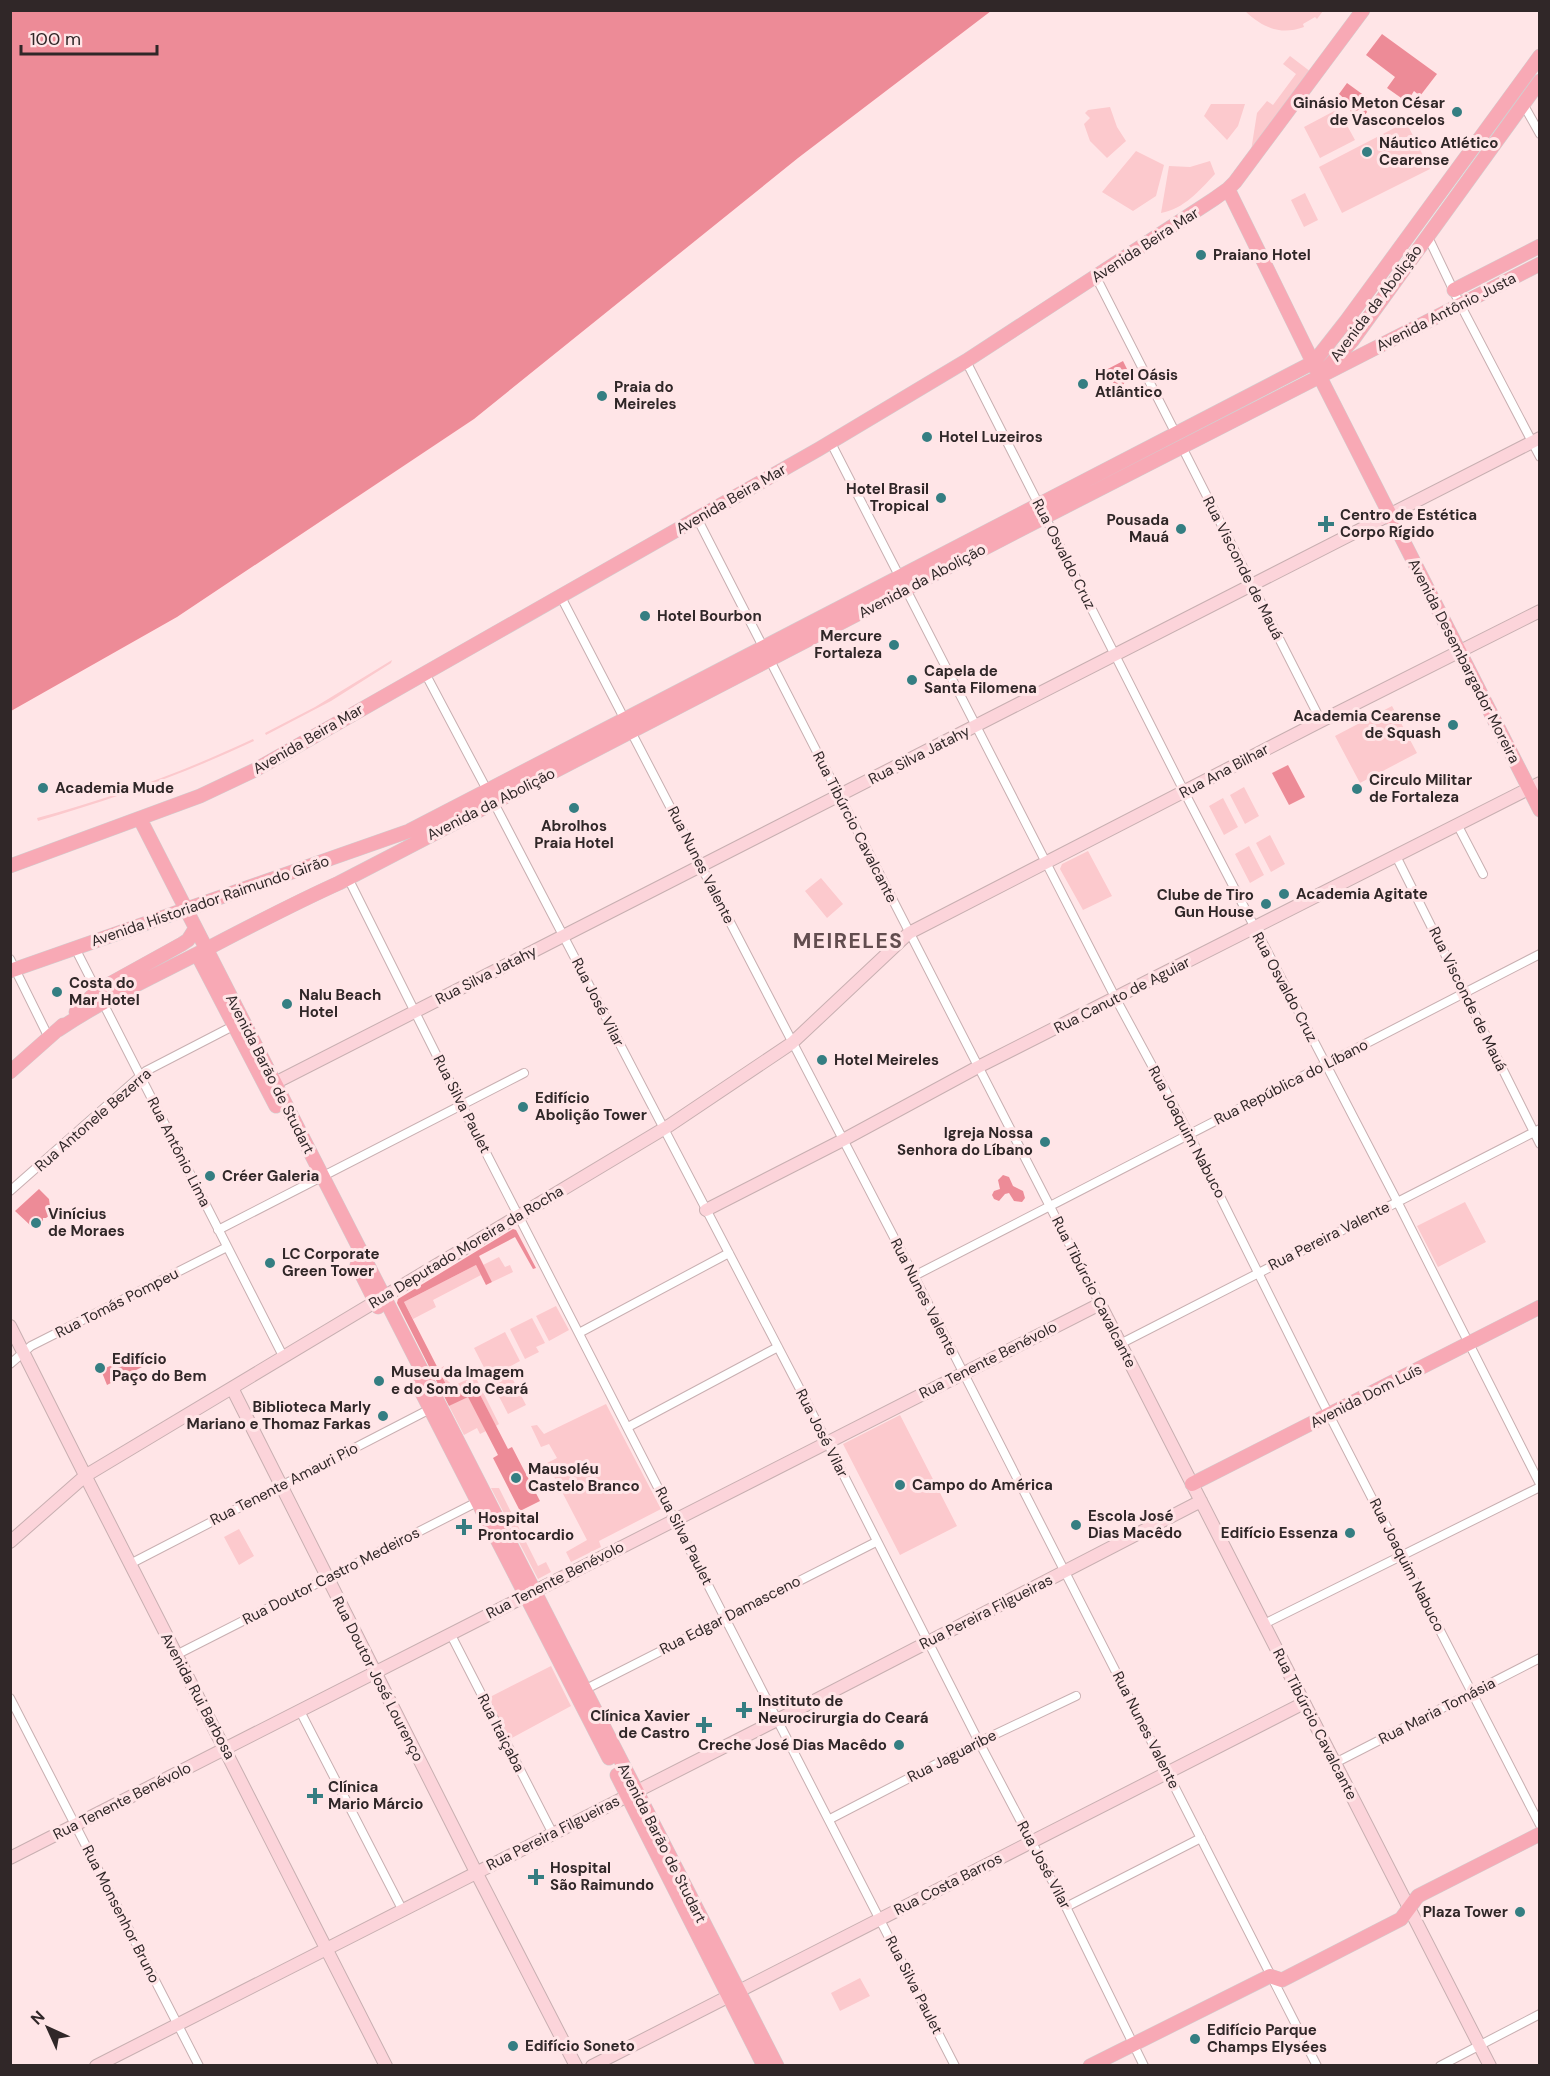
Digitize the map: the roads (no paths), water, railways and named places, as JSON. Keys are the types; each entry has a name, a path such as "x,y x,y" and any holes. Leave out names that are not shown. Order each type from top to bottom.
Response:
{"main road":[{"name":"Avenida Beira Mar","path":"10,866 200,796 255,770 697,518 966,360 1228,189 1363,10"},
{"name":"Avenida da Abolição","path":"100,996 201,951 348,878 770,660 903,583 1042,510 1179,441 1320,376 1352,340 1427,234 1518,98 1539,56"},
{"name":"Avenida da Abolição","path":"1179,441 1314,362 1518,98 1539,81"},
{"name":"Avenida Desembargador Moreira","path":"1228,189 1460,651 1534,786 1539,810"},
{"name":"Avenida Antônio Justa","path":"1454,290 1539,246"},
{"path":"1518,258 1525,272"},
{"name":"Avenida Antônio Justa","path":"1320,376 1539,264"},
{"name":"Avenida da Abolição","path":"409,831 763,646 903,583"},
{"name":"Avenida Barão de Studart","path":"140,819 195,929 201,951 319,1178 733,1993 764,2066"},
{"name":"Avenida Historiador Raimundo Girão","path":"12,966 75,948 409,831"},
{"path":"10,1072 100,996 188,940 195,929"},
{"name":"Avenida Dom Luís","path":"1192,1484 1539,1307"},
{"name":"Avenida Barão de Studart","path":"529,1593 584,1690 632,1793"},
{"path":"1090,2066 1270,1976 1282,1980 1401,1919 1418,1896 1539,1834"},
{"name":"Avenida Barão de Studart","path":"733,1993 777,2066"}],"street":[{"path":"1518,98 1539,134"},
{"path":"1427,234 1460,304 1536,440 1539,456"},
{"name":"Rua Visconde de Mauá","path":"1096,277 1321,721"},
{"name":"Rua Osvaldo Cruz","path":"966,360 1184,792 1397,1202 1539,1486"},
{"name":"Rua Silva Jatahy","path":"270,1085 1536,440"},
{"name":"Rua Joaquim Nabuco","path":"830,441 978,725 1116,999 1189,1134 1329,1415 1539,1826"},
{"name":"Rua Tibúrcio Cavalcante","path":"697,518 1490,2066"},
{"name":"Rua Nunes Valente","path":"560,595 914,1276 1317,2066"},
{"name":"Rua Ana Bilhar","path":"909,933 1539,611"},
{"path":"425,672 487,790"},
{"name":"Rua Canuto de Aguiar","path":"706,1210 978,1067 1534,786"},
{"name":"Rua José Vilar","path":"494,803 778,1347 876,1542 1066,1907 1144,2066"},
{"path":"1457,824 1483,874"},
{"name":"Rua Visconde de Mauá","path":"1396,855 1537,1131 1539,1144"},
{"name":"Rua Silva Paulet","path":"348,878 461,1104 830,1818 955,2066"},
{"name":"Rua Deputado Moreira da Rocha","path":"10,1542 85,1476 663,1129 792,1043 909,933"},
{"name":"Rua Antônio Lima","path":"75,948 284,1356"},
{"name":"Rua República do Líbano","path":"914,1276 1539,954"},
{"path":"12,966 53,1034"},
{"name":"Rua Antonele Bezerra","path":"10,1191 148,1070 238,1023"},
{"path":"218,1230 524,1073"},
{"name":"Rua Pereira Valente","path":"1120,1344 1537,1131"},
{"name":"Rua Tomás Pompeu","path":"10,1364 31,1346 227,1247"},
{"path":"579,1333 729,1253"},
{"name":"Rua Tenente Benévolo","path":"10,1858 1100,1304"},
{"name":"Avenida Rui Barbosa","path":"10,1326 386,2066"},
{"path":"628,1428 778,1347"},
{"name":"Rua Doutor José Lourenço","path":"232,1388 576,2066"},
{"name":"Rua Tenente Amauri Pio","path":"130,1564 434,1407"},
{"path":"1264,1624 1539,1486"},
{"name":"Rua Doutor Castro Medeiros","path":"176,1655 482,1500"},
{"name":"Rua Pereira Filgueiras","path":"96,2066 1201,1501"},
{"name":"Rua Edgar Damasceno","path":"584,1690 876,1542"},
{"name":"Rua Itaiçaba","path":"450,1633 553,1834"},
{"name":"Rua Maria Tomásia","path":"1335,1763 1539,1658"},
{"name":"Rua Jaguaribe","path":"830,1818 979,1742 1076,1696"},
{"name":"Rua Monsenhor Bruno","path":"10,1698 199,2066"},
{"name":"Rua Costa Barros","path":"592,2066 1304,1703"},
{"path":"300,1711 402,1909"},
{"path":"1066,1907 1201,1838"},
{"path":"1440,2066 1539,2014"}],"place":[{"name":"Ginásio Meton César de Vasconcelos","path":"1457,112"},
{"name":"Náutico Atlético Cearense","path":"1367,152"},
{"name":"Praiano Hotel","path":"1201,255"},
{"name":"Hotel Oásis Atlântico","path":"1083,384"},
{"name":"Praia do Meireles","path":"602,396"},
{"name":"Hotel Luzeiros","path":"927,437"},
{"name":"Hotel Brasil Tropical","path":"941,498"},
{"name":"Centro de Estética Corpo Rígido","path":"1326,524"},
{"name":"Pousada Mauá","path":"1181,529"},
{"name":"Hotel Bourbon","path":"645,616"},
{"name":"Mercure Fortaleza","path":"894,645"},
{"name":"Capela de Santa Filomena","path":"912,680"},
{"name":"Academia Cearense de Squash","path":"1453,725"},
{"name":"Academia Mude","path":"43,788"},
{"name":"Circulo Militar de Fortaleza","path":"1357,789"},
{"name":"Abrolhos Praia Hotel","path":"574,808"},
{"name":"Academia Agitate","path":"1284,894"},
{"name":"Clube de Tiro Gun House","path":"1266,904"},
{"name":"Costa do Mar Hotel","path":"57,992"},
{"name":"Nalu Beach Hotel","path":"287,1004"},
{"name":"Hotel Meireles","path":"822,1060"},
{"name":"Edifício Abolição Tower","path":"523,1107"},
{"name":"Igreja Nossa Senhora do Líbano","path":"1045,1142"},
{"name":"Créer Galeria","path":"210,1176"},
{"name":"Vinícius de Moraes","path":"36,1223"},
{"name":"LC Corporate Green Tower","path":"270,1263"},
{"name":"Edifício Paço do Bem","path":"100,1368"},
{"name":"Museu da Imagem e do Som do Ceará","path":"379,1381"},
{"name":"Biblioteca Marly Mariano e Thomaz Farkas","path":"383,1416"},
{"name":"Mausoléu Castelo Branco","path":"516,1478"},
{"name":"Campo do América","path":"900,1485"},
{"name":"Escola José Dias Macêdo","path":"1076,1525"},
{"name":"Hospital Prontocardio","path":"464,1527"},
{"name":"Edifício Essenza","path":"1350,1533"},
{"name":"Instituto de Neurocirurgia do Ceará","path":"744,1710"},
{"name":"Clínica Xavier de Castro","path":"704,1725"},
{"name":"Creche José Dias Macêdo","path":"899,1745"},
{"name":"Clínica Mario Márcio","path":"315,1796"},
{"name":"Hospital São Raimundo","path":"536,1877"},
{"name":"Plaza Tower","path":"1520,1912"},
{"name":"Edifício Parque Champs Elysées","path":"1195,2039"},
{"name":"Edifício Soneto","path":"513,2046"}],"district":[{"name":"MEIRELES","path":"848,941"}]}
